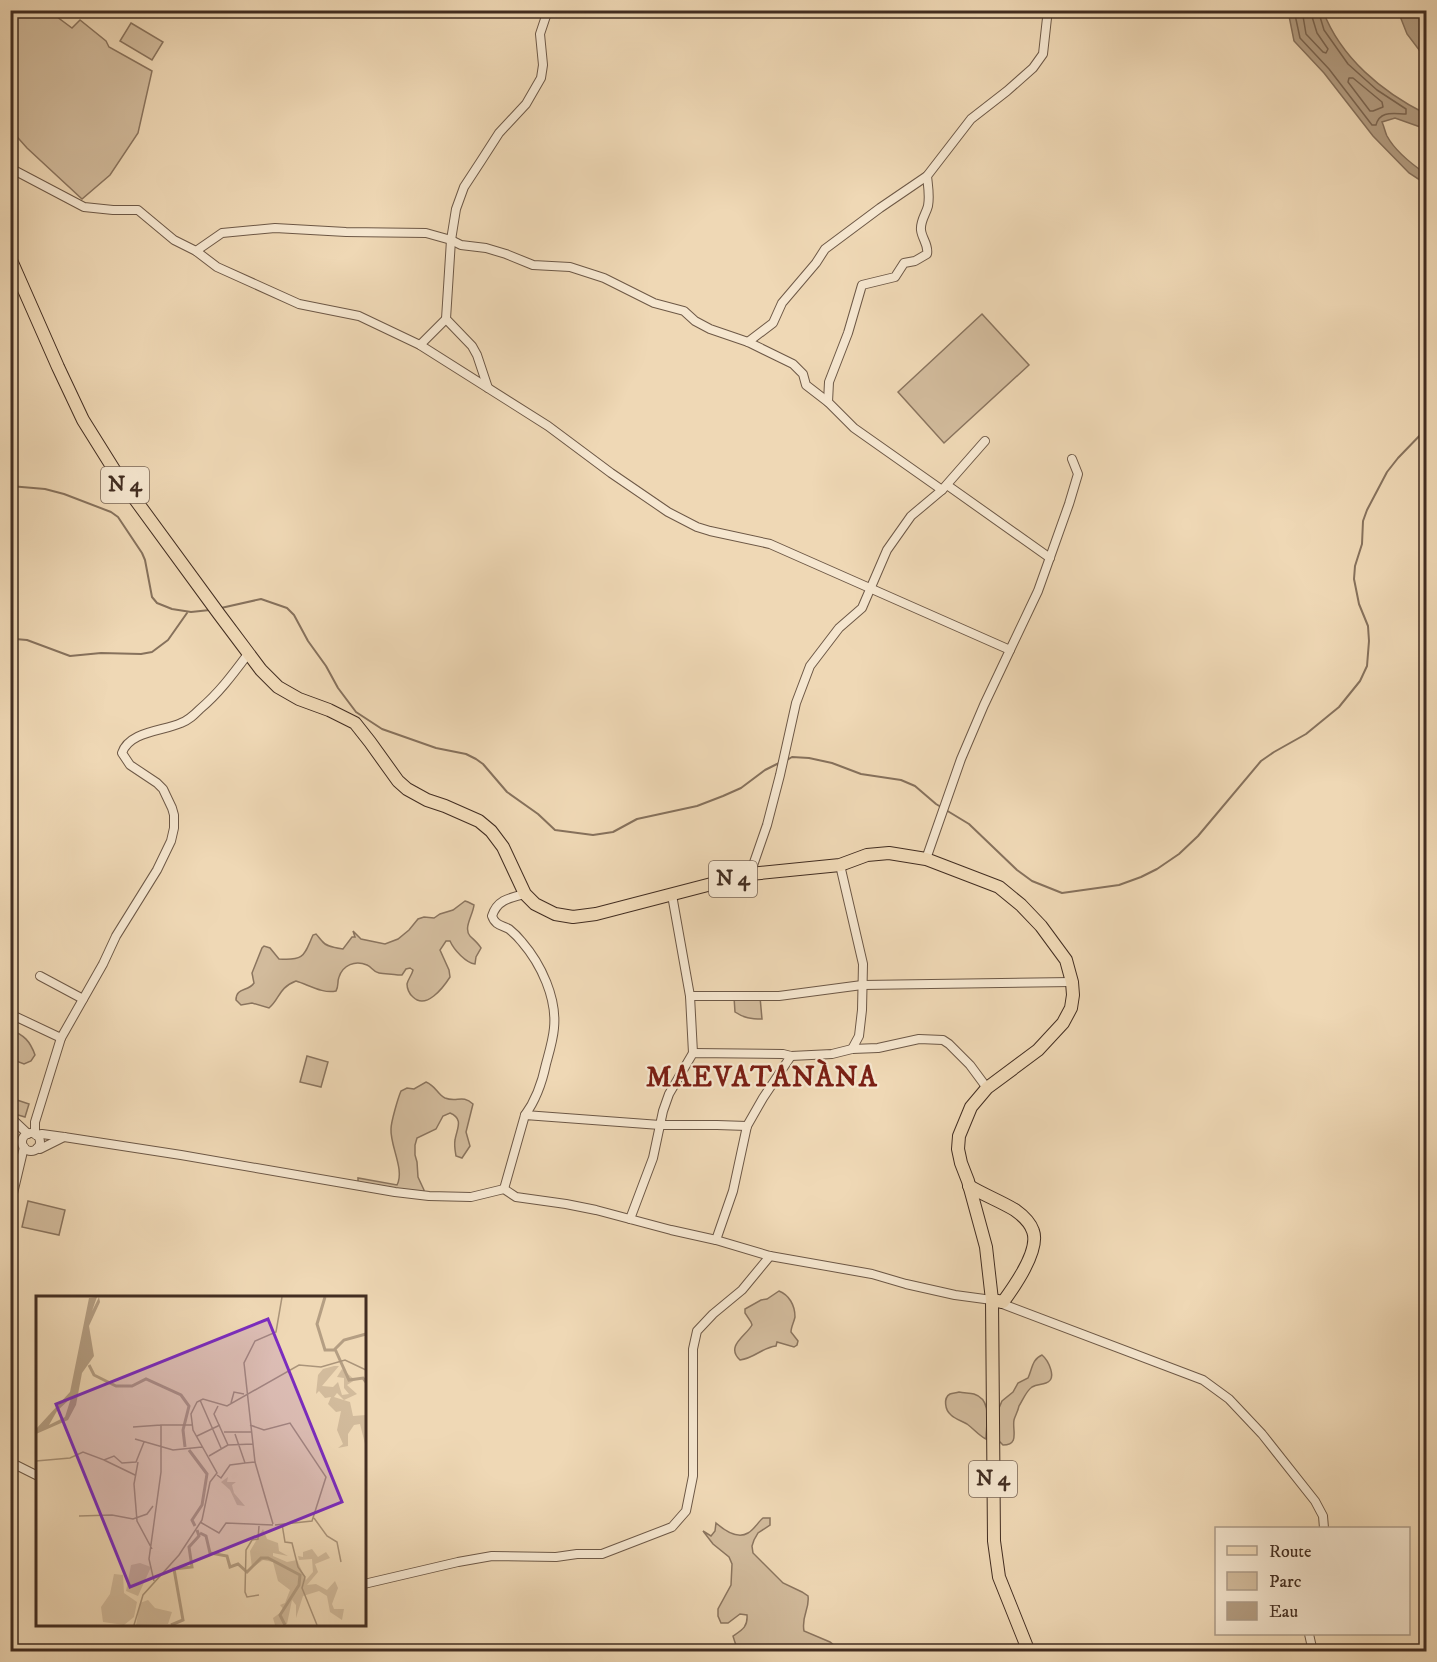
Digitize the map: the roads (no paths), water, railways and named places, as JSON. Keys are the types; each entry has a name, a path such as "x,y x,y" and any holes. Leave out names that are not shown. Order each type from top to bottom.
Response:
{"main road":[{"name":"N 4","path":"10,258 83,420 118,476 248,654 278,687 299,699 355,723 398,781 407,789 427,800 479,821 491,831 503,847 525,894 535,904 555,914 573,917 596,914 750,874 840,864 867,855 889,853 926,859 999,887 1041,926 1066,960 1073,995 1071,1008 1063,1023 1038,1050 987,1088 971,1107 959,1136 958,1149 986,1247 992,1300 994,1541 999,1577 1029,1652"},
{"path":"969,1185 1014,1210 1029,1223 1034,1236 1032,1250 1016,1285 1003,1302 992,1300"}],"street":[{"path":"420,345 446,319 451,240 456,209 464,188 499,133 526,104 541,78 543,65 540,34 548,10"},
{"path":"748,342 773,323 782,303 825,249 927,176 971,119 1033,68 1043,54 1046,10"},
{"path":"10,168 84,207 138,210 174,240 196,251 217,267 299,304 359,316 420,345 548,426 611,473 668,512 686,521 710,531 770,544 1010,650"},
{"path":"828,402 829,382 848,333 862,285 895,277 904,262 915,261 927,254 928,249 921,231 922,221 928,207 927,176"},
{"path":"196,251 222,233 275,228 426,233 461,245 486,248 533,265 570,267 588,272 654,303 684,310 695,321 710,329 748,342 793,364 803,374 806,385 828,402 854,428 1050,558"},
{"path":"446,319 472,346 488,388"},
{"path":"750,874 767,825 796,703 810,666 839,628 862,608 887,550 911,516 944,487 985,441"},
{"path":"926,859 947,796 984,705 1038,591 1070,504 1078,474 1072,459"},
{"path":"33,1134 61,1038 103,964 116,936 157,870 171,841 174,828 172,808 163,789 130,765 122,753 124,748 147,733 184,722 192,716 221,690 248,654"},
{"path":"840,864 863,964 859,1036 852,1049"},
{"path":"504,1190 525,1116 534,1103 543,1078 554,1027 548,986 529,952 512,932 495,923 492,916 496,906 502,901 525,894"},
{"path":"630,1219 652,1158 669,1094 693,1053 690,996 672,895"},
{"path":"40,976 83,999"},
{"path":"690,996 779,996 862,985 1072,982"},
{"path":"10,1014 61,1038"},
{"path":"693,1053 791,1056 832,1054 852,1049 878,1048 919,1039 943,1040 970,1065 987,1088"},
{"path":"716,1240 733,1191 747,1126 791,1056"},
{"path":"525,1116 660,1125 747,1126"},
{"path":"10,1117 33,1134 40,1143 29,1147 19,1171 10,1206"},
{"path":"18,1125 16,1134 29,1147 40,1149 64,1137"},
{"path":"29,1147 23,1138 33,1134 42,1134 181,1155 395,1192 471,1197 504,1190 516,1197 566,1204 716,1240 770,1256 872,1274 955,1295 992,1300 1203,1380 1229,1399 1262,1434 1315,1501 1323,1516 1324,1527"},
{"path":"366,1584 492,1556 556,1557 602,1554 672,1527 686,1510 693,1476 693,1349 697,1331 742,1290 770,1256"},
{"path":"10,1462 36,1475"},
{"path":"1309,1635 1313,1652"}],"water":[{"path":"1288,11 1323,11 1340,44 1365,72 1394,95 1426,114 1426,130 1395,118 1382,122 1387,136 1395,147 1426,174 1426,184 1409,173 1373,136 1324,73 1294,41"},
{"path":"1398,11 1424,11 1426,59 1407,34"}],"waterway":[{"path":"787,760 792,757 809,758 832,763 861,774 901,780 915,786 936,804 969,824 1017,870 1032,881 1062,893 1119,885 1157,869 1179,854 1198,836 1261,761 1306,734 1339,707 1360,681 1367,666 1369,641 1368,626 1359,604 1354,579 1355,566 1362,544 1363,521 1387,472 1426,429"},
{"path":"10,486 45,489 111,512 118,517 142,553 152,597 157,603 172,609 191,612 210,610"},
{"path":"221,608 261,599 287,608 294,615 338,688 356,712 382,729 476,759 507,792 538,814 555,830 593,835 613,832 637,819 697,806 723,796 741,788 765,770 779,763"},
{"path":"10,640 27,640 70,656 101,653 141,654 152,652 168,640 187,613"}],"district":[{"name":"MAEVATANÀNA","path":"762,1077"}]}
